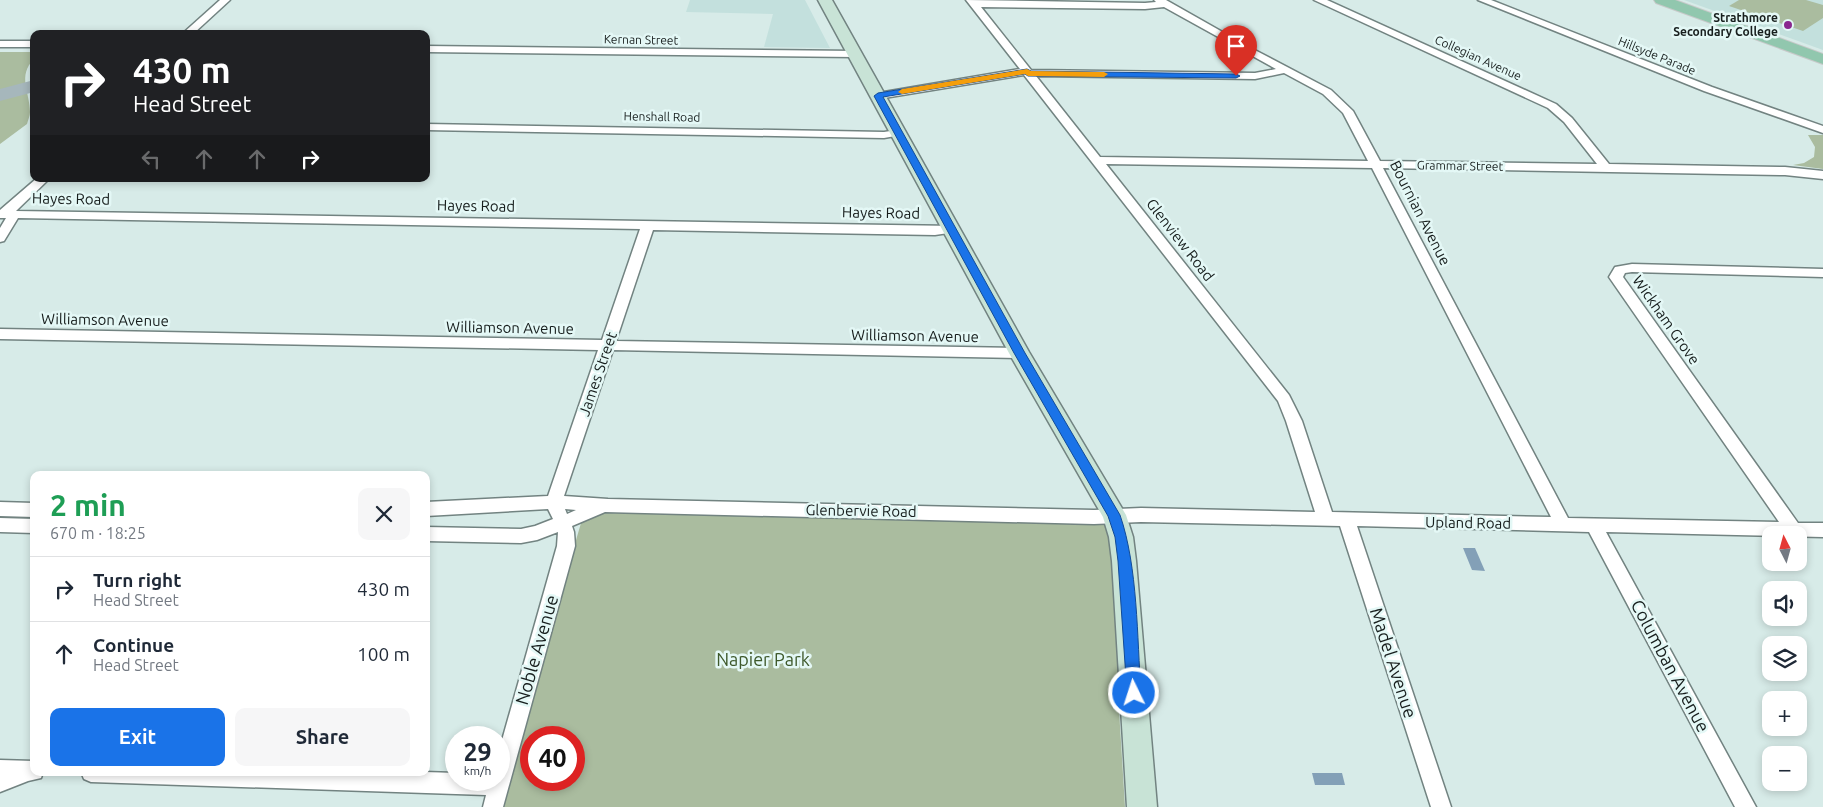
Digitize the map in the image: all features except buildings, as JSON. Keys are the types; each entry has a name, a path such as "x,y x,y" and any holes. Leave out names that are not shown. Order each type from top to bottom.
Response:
{"main road":[{"path":"1661,0 1823,58"}],"street":[{"path":"191,30 225,0"},
{"path":"824,0 1019,353 1114,515 1121,537 1124,561 1142,807"},
{"name":"Collegian Avenue","path":"1319,0 1552,106 1568,120 1606,168"},
{"name":"Hillsyde Parade","path":"1484,0 1690,82 1823,130"},
{"path":"973,2 1145,6 1162,2"},
{"name":"Glenview Road","path":"973,2 1284,399 1294,421 1326,519"},
{"name":"Bournian Avenue","path":"1162,2 1326,92 1342,104 1356,124 1563,525"},
{"path":"0,44 30,44"},
{"name":"Kernan Street","path":"430,50 855,54"},
{"path":"878,96 1028,72 1255,76 1284,70"},
{"name":"Henshall Road","path":"430,127 884,135 897,133"},
{"name":"Grammar Street","path":"1097,160 1786,171 1823,175"},
{"path":"0,238 6,215 40,182"},
{"name":"Hayes Road","path":"6,215 935,231 951,229"},
{"name":"James Street","path":"554,502 648,225"},
{"name":"Wickham Grove","path":"1791,526 1616,277 1620,270 1632,268 1823,273"},
{"name":"Williamson Avenue","path":"0,334 1019,353"},
{"path":"554,502 561,522"},
{"name":"Glenbervie Road","path":"430,509 554,502 608,506 1094,517 1114,515"},
{"name":"Glenbervie Road","path":"430,534 521,536 537,533 561,522 608,506"},
{"path":"0,510 30,510"},
{"name":"Upland Road","path":"1114,515 1762,529"},
{"name":"Madel Avenue","path":"1346,520 1441,807"},
{"name":"Noble Avenue","path":"510,746 566,546 566,532 561,522"},
{"path":"0,525 30,526"},
{"name":"Columban Avenue","path":"1594,526 1746,807"},
{"name":"Upland Road","path":"1808,530 1823,530"},
{"path":"0,770 30,771"},
{"path":"0,782 30,771"},
{"path":"217,776 445,783"},
{"name":"Noble Avenue","path":"493,807 497,791"}],"shaded area":[{"path":"690,0 805,0 830,48 764,47 773,14 686,12"},
{"name":"Strathmore Secondary College","path":"1684,0 1823,0 1823,50"},
{"path":"1463,548 1475,548 1485,571 1472,570"},
{"path":"1312,773 1342,773 1345,785 1315,785"}],"green space":[{"path":"1739,0 1806,0 1823,5 1823,18 1803,31 1729,6"},
{"path":"0,52 30,52 30,64 25,78 30,112 27,124 0,144"},
{"path":"1808,135 1823,135 1823,169 1793,165 1804,163 1814,157 1815,147"},
{"name":"Napier Park","path":"584,513 1114,515 1119,710 1125,807 497,807 502,791 510,791 510,763 520,729 520,791 585,791 585,726 521,726"}],"slow traffic":[{"path":"902,92 1027,71 1028,73 1104,74"}],"place":[{"name":"Strathmore Secondary College","path":"1788,25"}],"route":[{"path":"1134,693 1124,561 1121,537 1114,515 1019,353 878,96 1027,71 1028,73 1236,76"}]}
